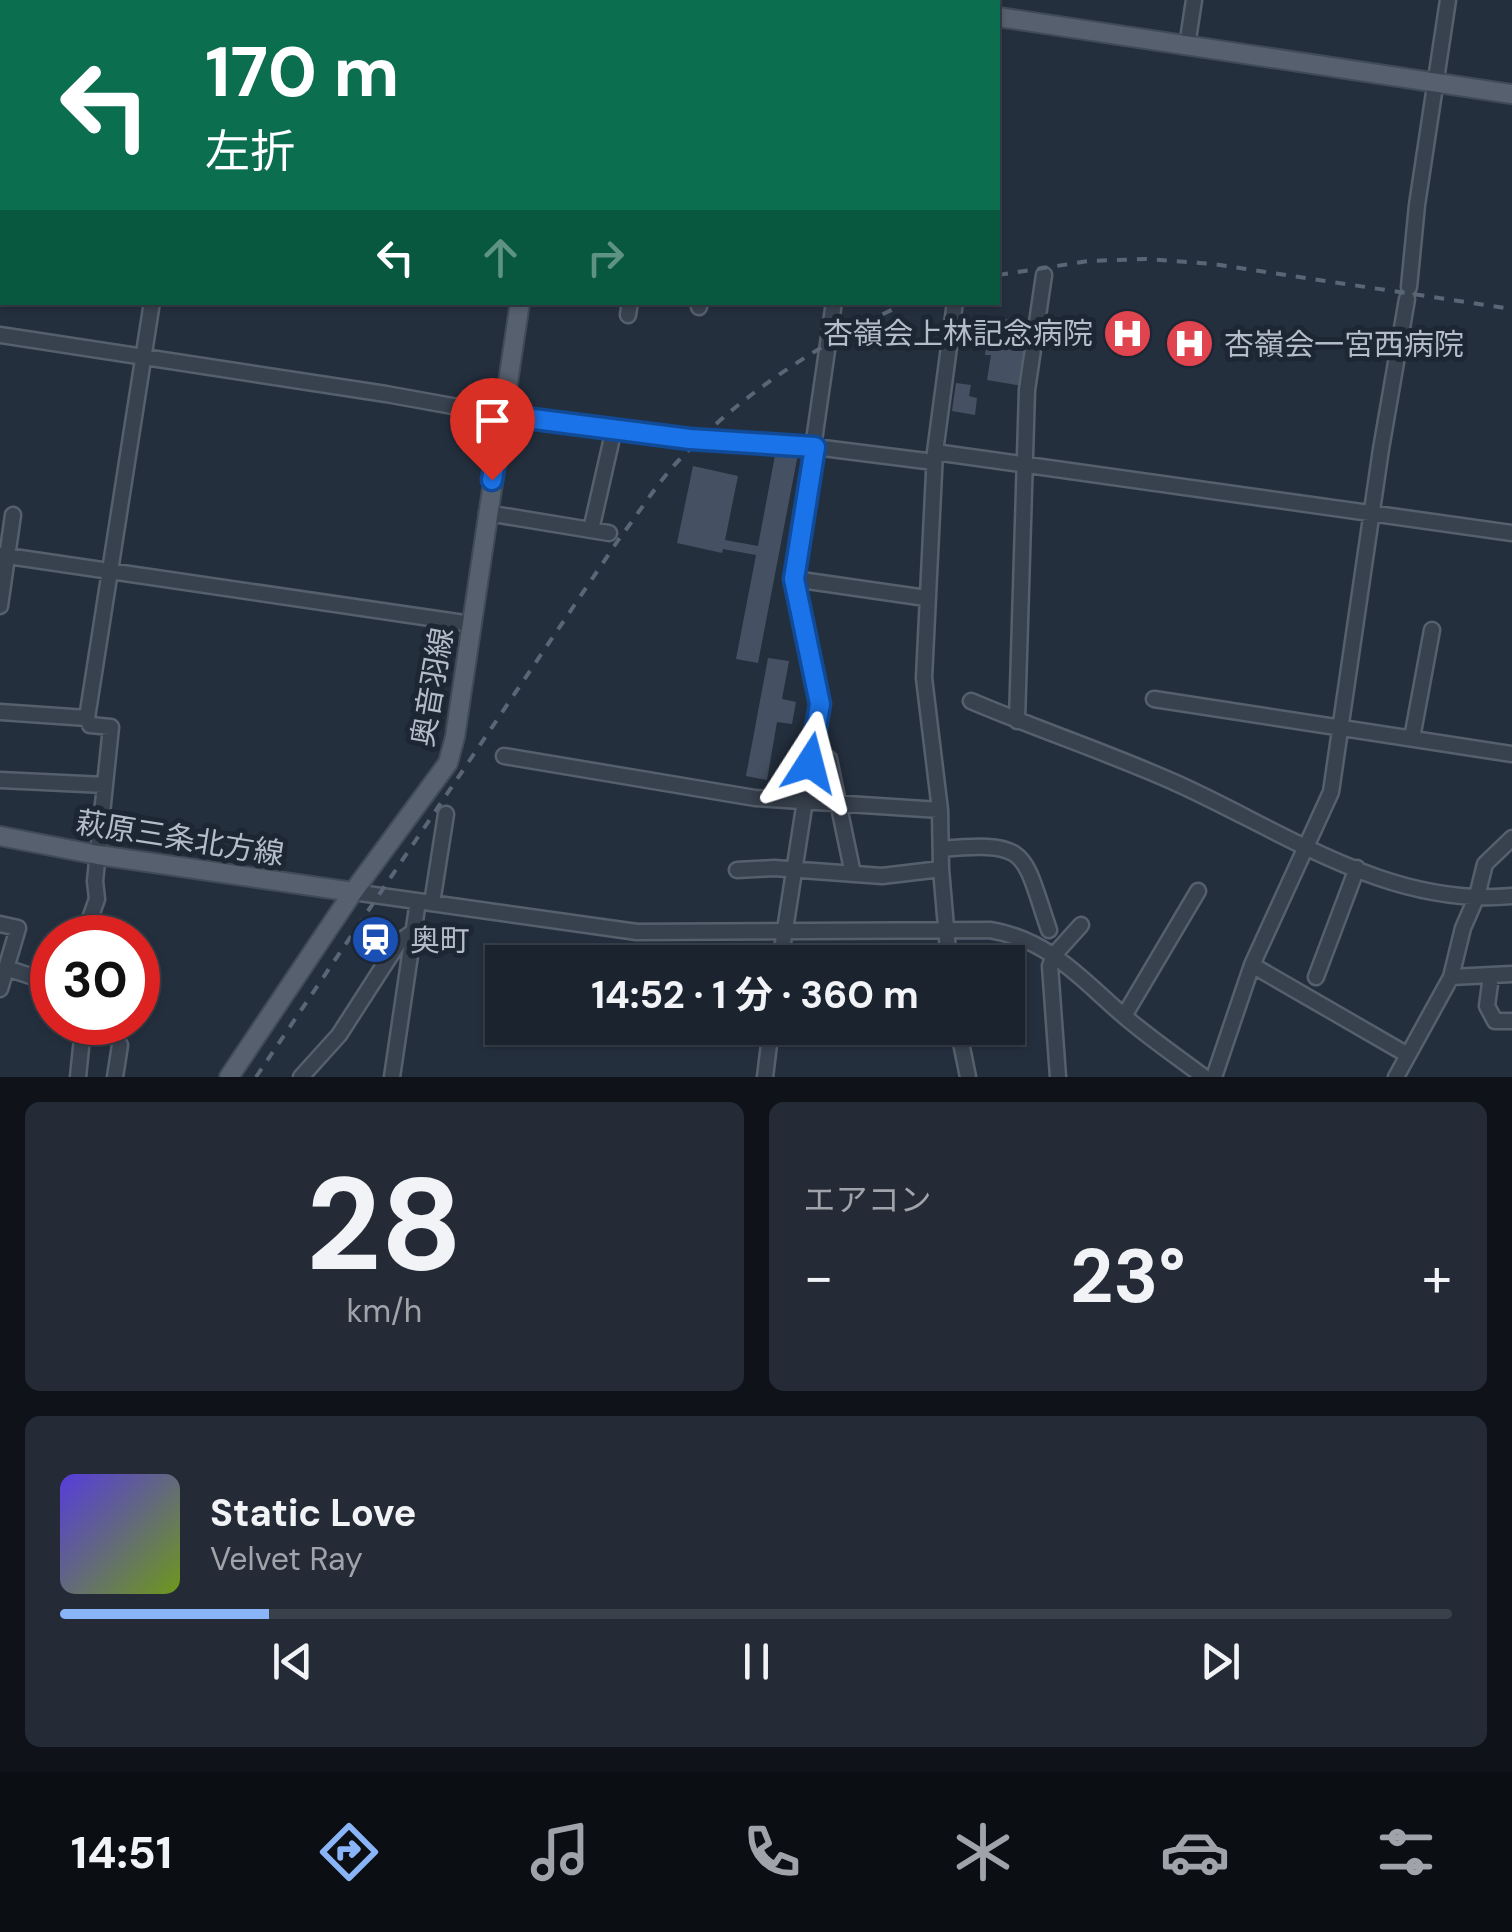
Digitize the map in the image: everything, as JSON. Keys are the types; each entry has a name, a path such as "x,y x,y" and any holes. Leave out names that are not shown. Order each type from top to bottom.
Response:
{"main road":[{"path":"1000,17 1512,94"},
{"name":"奥音羽線","path":"229,1077 353,892 448,763 455,738 520,305"},
{"name":"萩原三条北方線","path":"0,836 98,855 353,892"}],"street":[{"path":"1187,46 1194,0"},
{"path":"1214,1077 1252,965 1332,792 1448,0"},
{"path":"1017,720 1027,390 1044,275"},
{"path":"92,915 97,899 94,881 111,775 111,727 90,725 87,718 152,305"},
{"path":"783,945 820,704 794,579 834,305"},
{"path":"947,945 940,810 924,678 934,457 955,305"},
{"path":"0,335 502,415 690,439 1025,464 1512,533"},
{"path":"591,530 614,429"},
{"path":"488,514 609,533"},
{"path":"0,606 4,556 14,515"},
{"path":"4,556 470,624"},
{"path":"794,579 926,598"},
{"path":"1412,738 1432,630"},
{"path":"1154,699 1512,754"},
{"path":"970,701 1143,768 1305,848 1418,891 1512,896"},
{"path":"0,712 87,718"},
{"path":"504,756 755,798 940,810"},
{"path":"829,759 853,874"},
{"path":"0,780 111,775"},
{"path":"392,1077 414,932 446,814"},
{"path":"1396,1077 1452,977 1463,928 1485,864 1512,838"},
{"path":"941,849 992,845 1012,850 1024,862 1049,930"},
{"path":"737,870 774,868 882,876 941,869"},
{"path":"1316,977 1357,868"},
{"path":"1124,1016 1198,891"},
{"path":"353,892 637,932 1004,932 1040,945 1054,955 1124,1016 1204,1077"},
{"path":"0,924 18,928 0,989"},
{"path":"1040,945 1049,930 1076,930 1054,955 1049,979 1058,1077"},
{"path":"301,1077 339,1035 399,942 414,932"},
{"path":"1252,965 1406,1054"},
{"path":"6,968 30,976"},
{"path":"1452,977 1512,974"},
{"path":"1491,976 1487,1006 1495,1021 1512,1021"},
{"path":"78,1077 81,1045"},
{"path":"116,1077 120,1045"},
{"path":"764,1077 769,1045"},
{"path":"961,1045 968,1077"}],"building":[{"path":"997,318 1017,321 1016,327 1031,330 1022,386 987,380 991,355 985,355 987,344 992,345"},
{"path":"956,383 971,385 969,396 977,398 975,415 952,411"},
{"path":"776,450 798,454 758,663 736,659 756,555 723,549 722,553 677,543 693,466 738,476 725,540 758,546"},
{"path":"768,658 789,661 782,699 796,702 792,724 777,722 767,780 746,776"}],"railway":[{"path":"1000,275 1089,261 1146,259 1213,264 1512,309"},
{"path":"256,1077 619,539 672,468 731,411 786,370 902,305"}],"place":[{"name":"杏嶺会上林記念病院","path":"1128,333"},
{"name":"杏嶺会一宮西病院","path":"1189,344"},
{"name":"奥町","path":"375,940"}],"route":[{"path":"492,480 502,415 690,439 815,447 794,579 820,704 810,763"}]}
